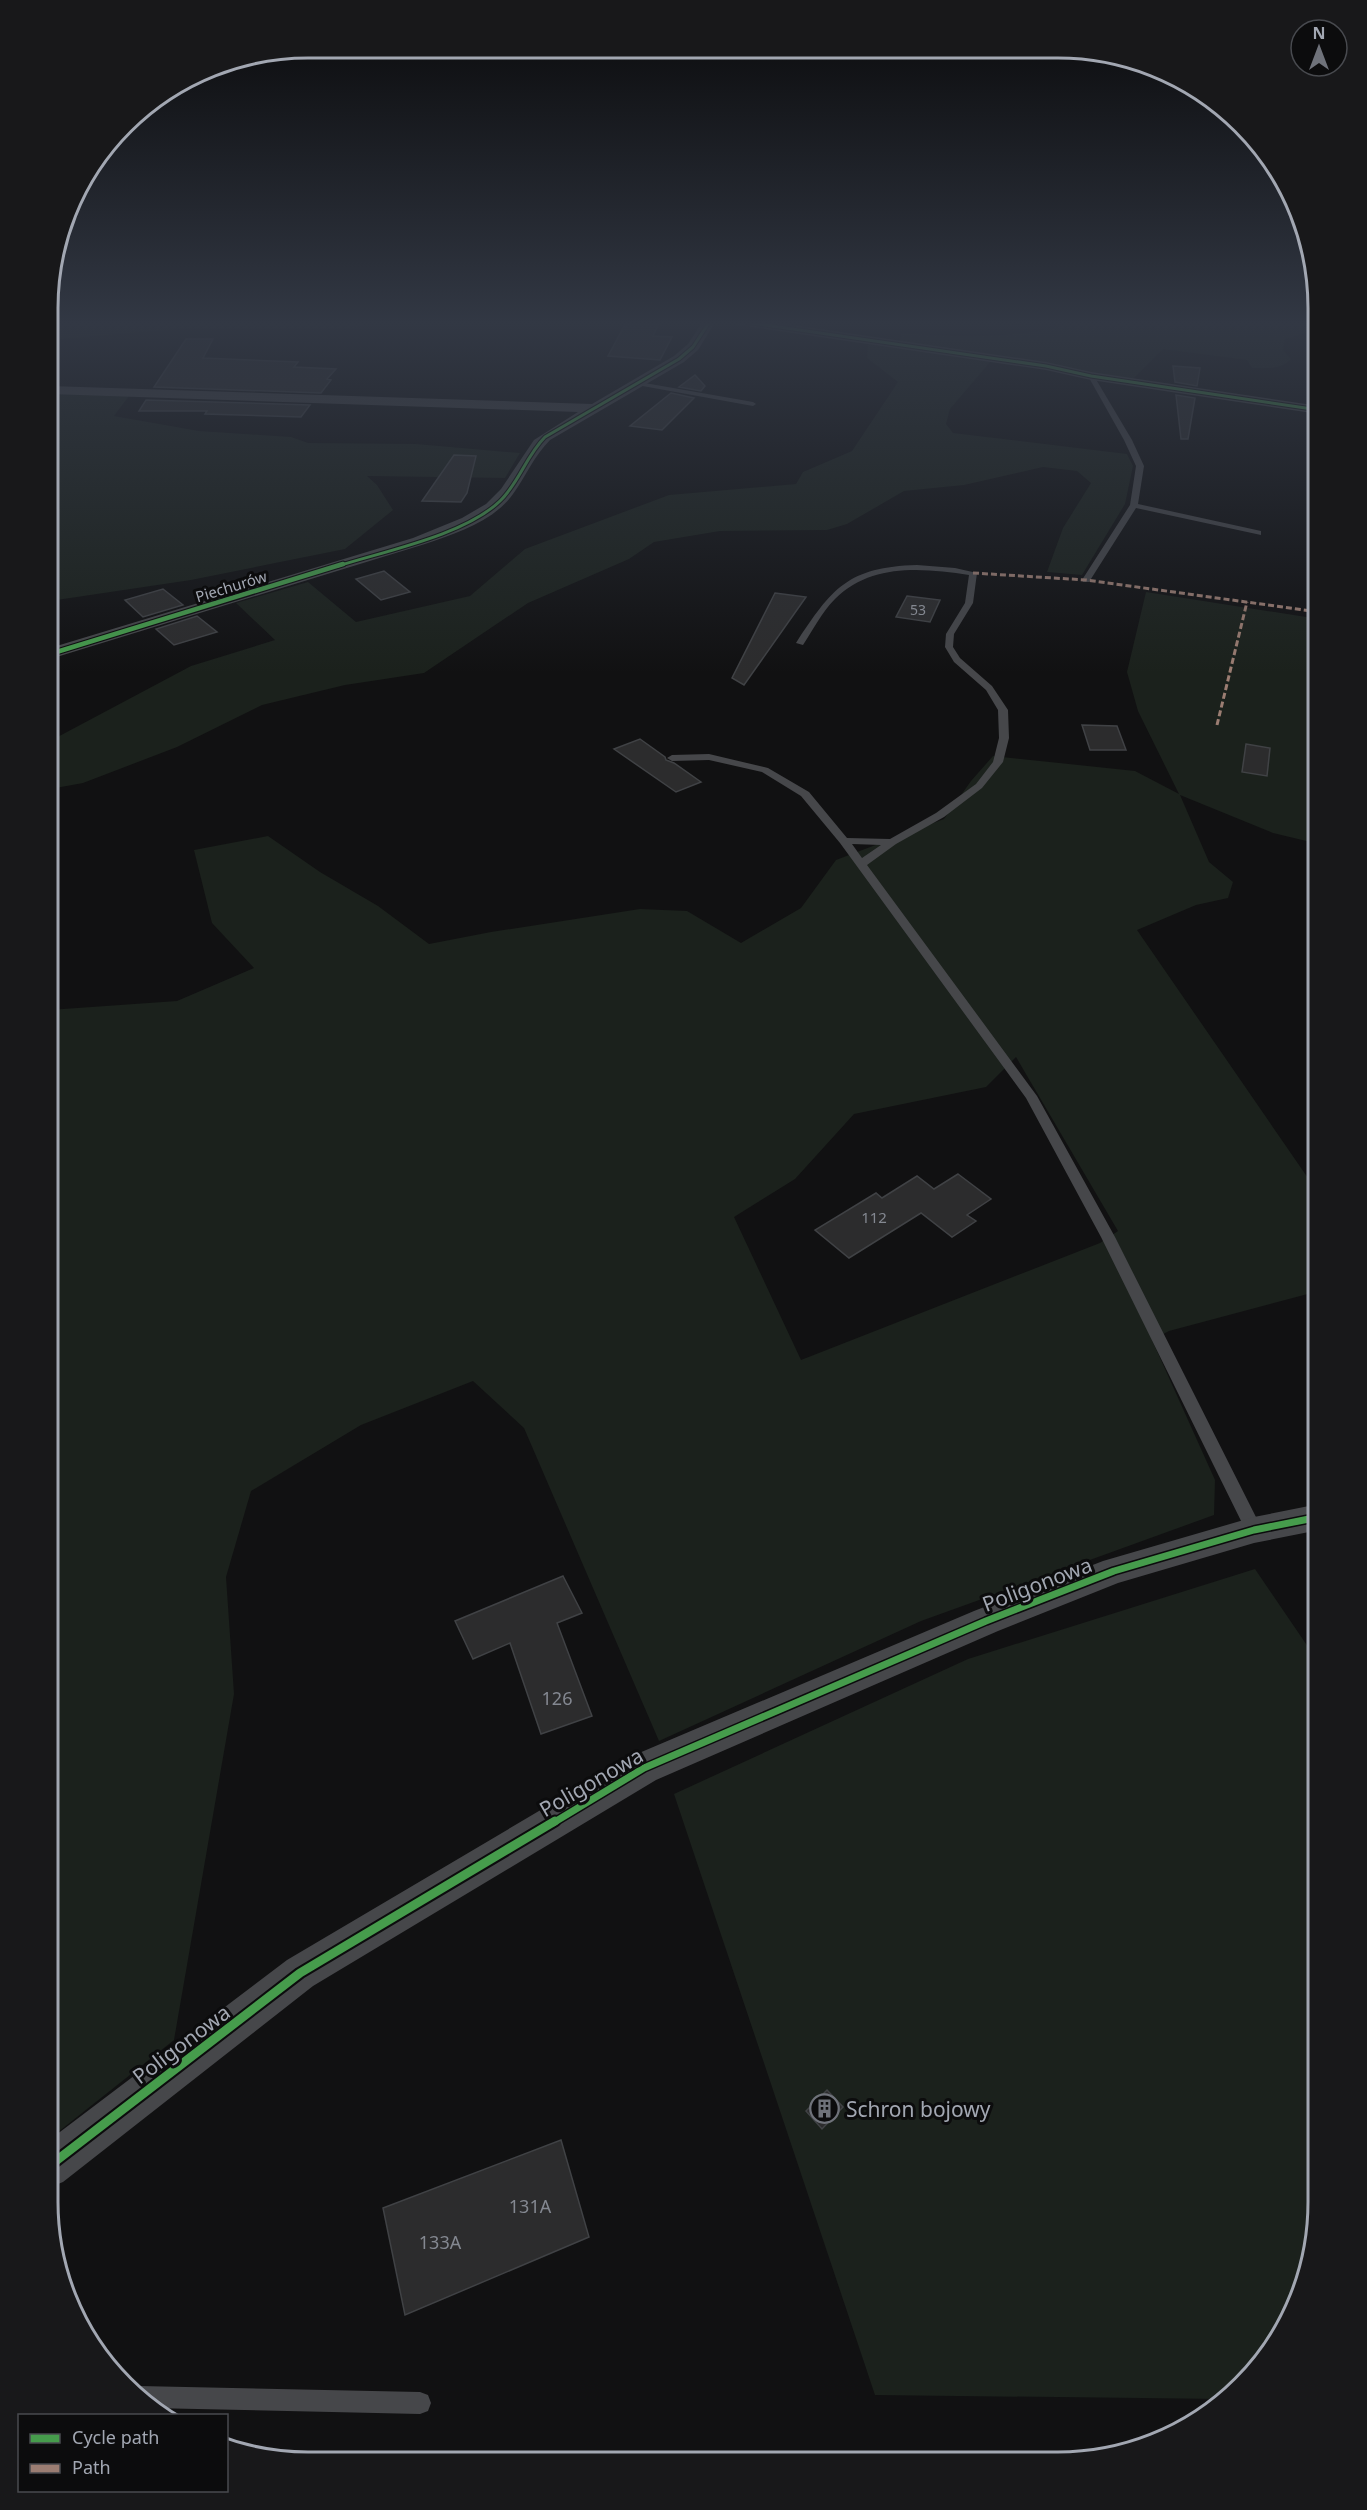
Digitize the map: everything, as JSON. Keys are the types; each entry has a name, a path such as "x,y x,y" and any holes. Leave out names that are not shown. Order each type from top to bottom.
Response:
{"street":[{"name":"Piechurów","path":"58,652 419,542 457,527 493,507 508,492 538,443 546,438"},
{"name":"Poligonowa","path":"58,2159 300,1973 644,1768 953,1635 1114,1571 1254,1530 1309,1519"}],"lane":[{"path":"1086,580 1134,505 1140,466 1127,438"},
{"path":"1134,505 1258,533"},
{"path":"800,643 832,597 863,577 897,567 936,567 973,573 969,603 950,634 949,647 957,660 989,688 1003,710 1004,738 998,762 979,786 964,798 861,864"},
{"path":"672,758 709,757 765,771 805,794 844,841 1031,1096 1108,1237 1254,1530"},
{"path":"844,841 892,842"},
{"path":"153,2397 420,2403"}],"shaded area":[{"path":"58,438 294,438 308,443 416,444 520,453 505,478 367,476 377,485 393,510 345,549 191,580 58,600"},
{"path":"861,438 996,438 1127,454 1133,466 1125,504 1082,575 1047,572 1063,528 1091,483 1077,471 1043,467 964,485 904,491 847,524 827,530 720,531 654,542 629,559 528,603 424,673 345,685 262,705 177,747 83,783 58,788 58,737 191,666 275,640 236,603 308,582 356,622 470,596 525,549 669,495 796,484 803,472 852,451"},
{"path":"1146,592 1309,617 1309,842 1273,833 1180,795 1209,862 1233,882 1228,898 1196,905 1137,930 1309,1179 1309,1294 1169,1331 1152,1340 1215,1480 1214,1515 921,1621 659,1741 524,1428 473,1381 361,1425 251,1491 226,1577 234,1694 174,2040 58,2132 58,1009 177,1001 254,968 212,923 194,850 268,836 320,872 378,906 429,944 640,909 687,911 741,943 801,908 836,860 944,819 971,781 993,756 1135,771 1179,794 1138,711 1127,672","holes":["1016,1057 1118,1231 1100,1243 801,1360 734,1217 795,1179 854,1114 986,1087"]},
{"path":"1255,1569 1309,1648 1309,2202 1304,2250 1295,2282 1275,2326 1257,2354 1212,2399 875,2395 674,1794 968,1659"}],"building":[{"path":"454,455 476,456 467,493 461,502 422,501"},
{"path":"384,571 410,592 381,600 356,579"},
{"path":"163,589 183,605 143,617 125,600"},
{"path":"775,593 806,597 744,685 732,678"},
{"path":"907,596 940,600 930,622 896,617"},
{"path":"197,616 217,632 174,645 156,629"},
{"path":"1082,725 1117,726 1126,750 1090,750"},
{"path":"640,739 666,760 701,782 676,792 614,749"},
{"path":"1246,744 1270,748 1267,776 1242,772"},
{"path":"958,1174 991,1199 967,1215 976,1221 952,1237 921,1213 849,1258 815,1230 876,1193 882,1198 917,1176 934,1189"},
{"path":"563,1576 582,1613 557,1623 592,1716 541,1734 510,1643 473,1659 455,1621"},
{"name":"Schron bojowy","path":"827,2090 843,2107 822,2129 806,2111"},
{"path":"561,2140 589,2237 405,2315 383,2208"}],"marked path":[{"path":"973,573 1086,580 1309,611"},
{"path":"1217,725 1247,602"}],"cycle path":[{"path":"58,652 419,541 468,522 501,500 529,456 544,438"},
{"path":"58,2159 300,1973 644,1768 986,1621 1114,1571 1254,1530 1309,1519"}],"place":[{"name":"Schron bojowy","path":"825,2109"}]}
